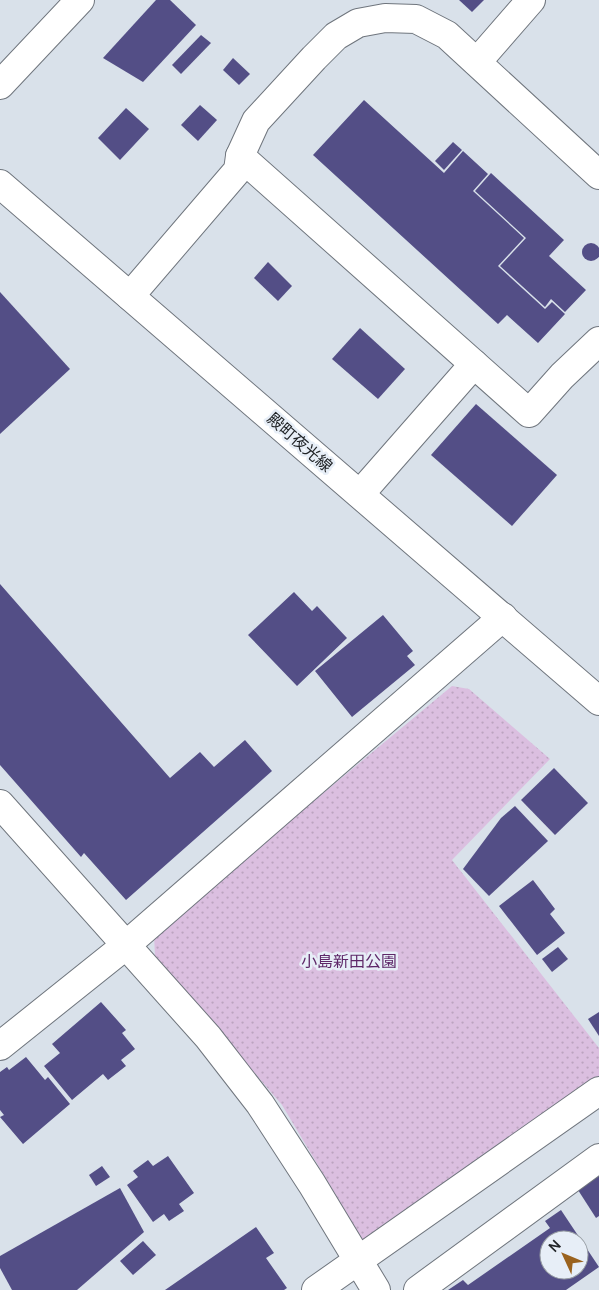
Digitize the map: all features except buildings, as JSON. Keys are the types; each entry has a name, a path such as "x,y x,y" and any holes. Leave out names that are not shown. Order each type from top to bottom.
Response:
{"street":[{"path":"0,85 80,0"},
{"path":"477,62 532,0"},
{"path":"130,296 238,170 240,156 256,121 336,36 358,23 385,18 416,19 447,35 599,175"},
{"path":"240,156 529,413 562,376 599,341"},
{"name":"殿町夜光線","path":"0,184 599,701"},
{"path":"360,494 474,364"},
{"path":"0,1046 125,946 502,617"},
{"path":"0,804 208,1037 260,1104 312,1184 376,1290"},
{"path":"316,1290 599,1091"},
{"path":"418,1290 599,1158"}],"green space":[{"name":"小島新田公園","path":"452,686 469,689 550,759 452,860 599,1048 599,1078 365,1244 282,1105 155,957 154,934"}]}
